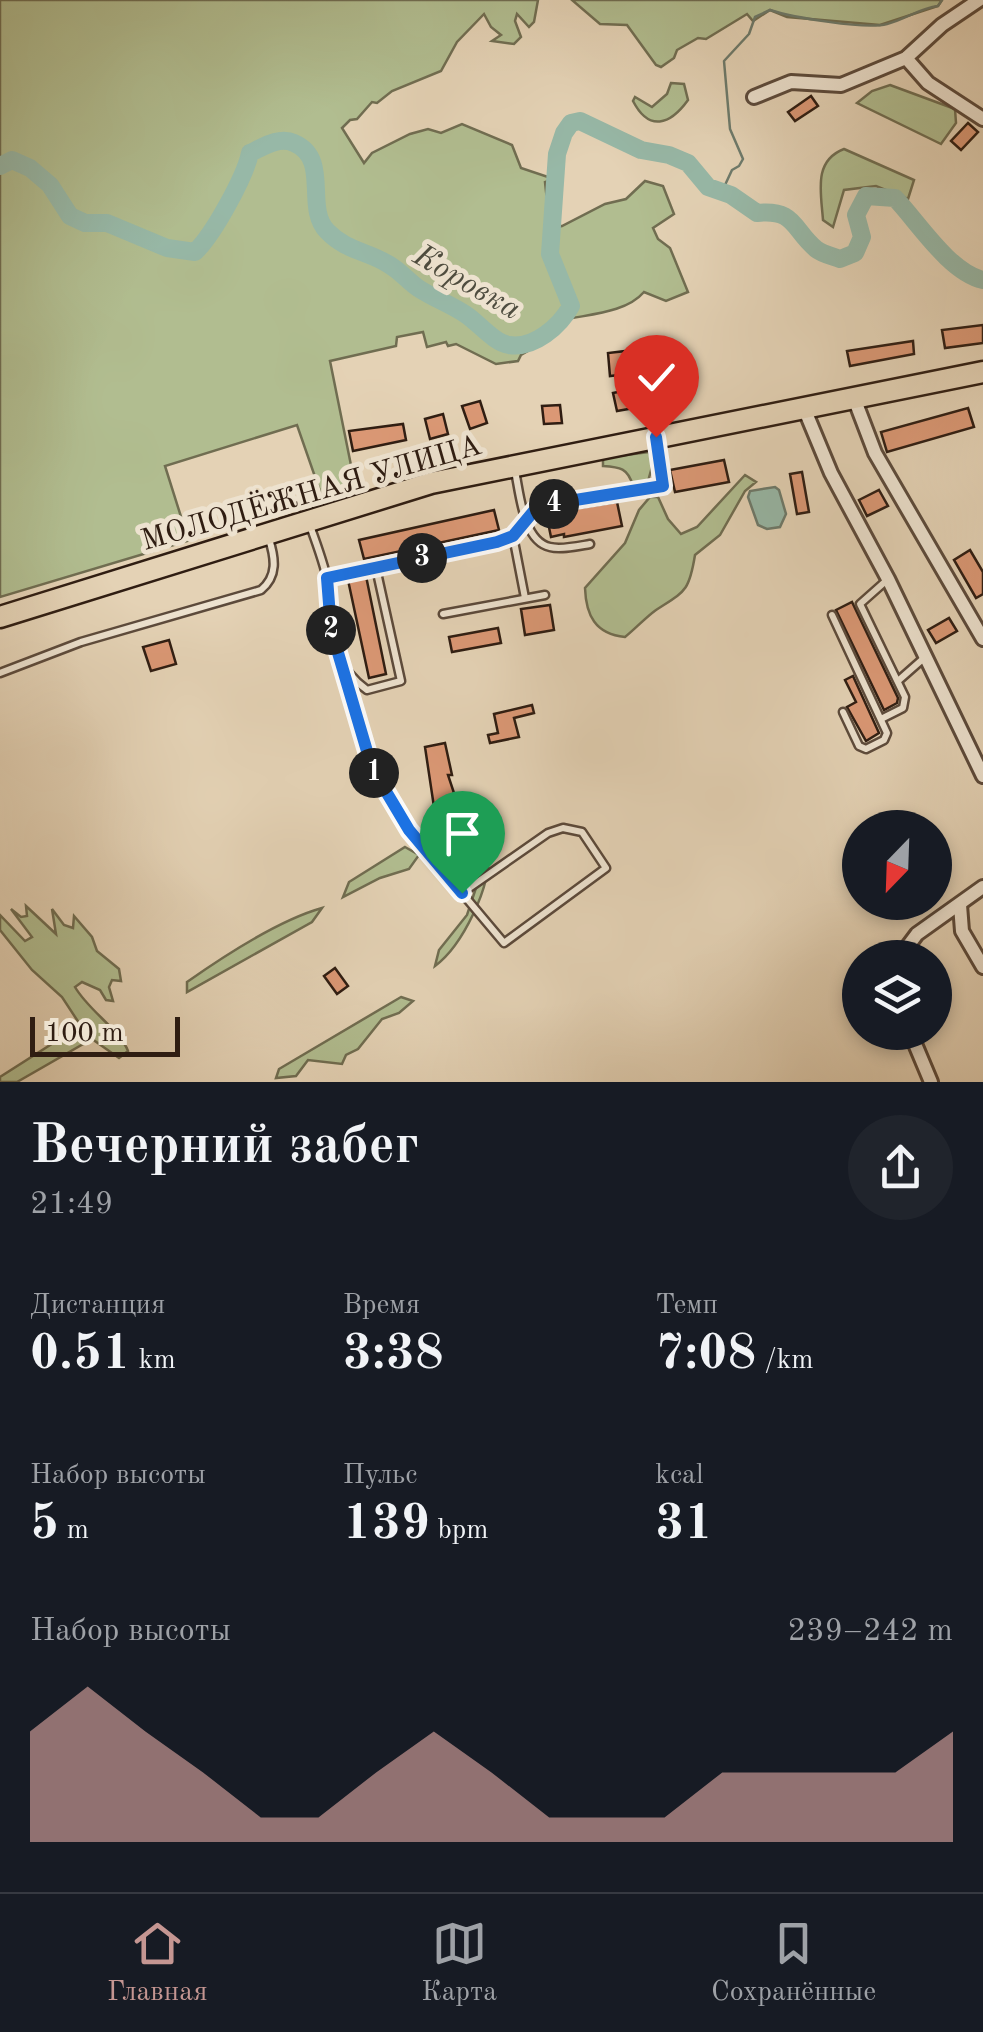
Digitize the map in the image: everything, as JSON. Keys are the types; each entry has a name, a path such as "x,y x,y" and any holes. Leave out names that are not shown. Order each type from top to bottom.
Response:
{"main road":[{"name":"МОЛОДЁЖНАЯ УЛИЦА","path":"0,617 431,483 983,372"}],"street":[{"path":"754,96 791,82 841,85 906,58 942,25 979,0"},
{"path":"906,58 928,83 983,119"},
{"path":"854,398 876,453 983,639"},
{"path":"804,408 831,473 888,579 983,776"},
{"path":"913,940 983,887"},
{"path":"960,904 962,931 983,966"},
{"path":"918,1050 932,1082"}],"lane":[{"path":"327,578 513,536 538,506 663,486 656,437"},
{"path":"514,465 526,520 536,541 551,548 590,544"},
{"path":"308,520 327,578 331,629 372,768 409,830 504,943 606,868 582,832 564,828 548,832 462,893"},
{"path":"0,673 80,642 261,590 275,564 267,533"},
{"path":"513,536 525,598"},
{"path":"340,662 366,690 401,681 376,568"},
{"path":"880,719 903,708 906,702 860,604 888,579"},
{"path":"444,614 545,595"},
{"path":"832,615 887,733 884,740 866,749 859,746 843,712"},
{"path":"898,680 924,658"}],"shaded area":[{"path":"0,0 538,0 534,22 529,27 517,14 515,21 521,37 514,44 492,41 501,35 484,14 457,42 441,71 372,102 357,119 342,128 364,163 372,153 410,134 428,129 441,133 462,124 512,145 521,168 554,179 545,182 550,228 626,199 645,181 663,186 674,214 653,228 658,239 670,248 688,292 666,301 644,292 617,309 563,320 552,337 521,355 518,361 496,364 446,342 427,347 423,332 397,337 396,346 330,361 355,485 321,494 297,425 165,466 183,523 180,531 187,541 0,597"},
{"path":"572,0 942,0 938,6 880,25 787,17 770,10 753,21 747,14 706,39 698,38 677,50 674,58 661,67 627,25 600,24"},
{"path":"671,83 684,84 688,100 674,115 653,121 639,111 633,101 635,97 652,107 667,94"},
{"path":"890,85 955,109 956,123 941,144 857,103 872,91"},
{"path":"844,149 914,180 908,199 876,186 844,190 833,227 823,220 823,169 834,154"},
{"path":"649,452 653,463 647,485 633,486 622,470 603,466 603,458"},
{"path":"745,475 756,482 745,491 720,535 695,555 684,589 625,637 599,627 587,607 585,588 625,543 639,510 650,497 658,497 668,519 681,534 697,527"},
{"path":"775,487 786,514 780,527 767,529 758,525 748,497 750,491"},
{"path":"405,847 419,855 409,869 380,878 343,897 349,882"},
{"path":"488,852 485,881 473,914 455,945 435,966 439,950 467,915"},
{"path":"26,906 56,934 52,909 64,925 73,928 74,916 92,937 97,951 119,969 121,981 112,980 109,987 113,1001 82,982 75,987 124,1043 128,1051 119,1058 92,1039 17,1082 0,1082 0,1077 79,1023 62,997 32,970 0,930 0,915 25,941 32,937 11,909 21,917 27,916"},
{"path":"322,908 312,922 187,992 187,982 235,950 288,921"},
{"path":"401,997 413,1001 399,1013 382,1019 342,1064 308,1060 296,1076 276,1078 279,1069"}],"building":[{"path":"811,96 818,106 795,121 788,112"},
{"path":"968,123 978,132 961,150 951,141"},
{"path":"983,325 983,343 945,348 942,330"},
{"path":"913,341 914,354 850,366 847,351"},
{"path":"626,351 627,358 654,354 655,362 628,366 628,374 610,376 608,353"},
{"path":"637,388 640,407 617,411 613,393"},
{"path":"480,401 487,423 470,429 462,406"},
{"path":"560,405 562,423 544,424 542,406"},
{"path":"968,408 974,427 887,452 881,432"},
{"path":"443,414 448,434 430,439 425,419"},
{"path":"403,424 406,440 353,451 349,431"},
{"path":"724,460 729,482 675,492 670,470"},
{"path":"802,472 809,512 797,514 790,474"},
{"path":"879,490 888,506 867,516 859,500"},
{"path":"617,502 622,526 551,537 546,513"},
{"path":"494,510 499,530 364,559 359,540"},
{"path":"970,550 983,572 983,594 976,598 954,560"},
{"path":"366,576 386,674 369,678 348,580"},
{"path":"852,602 898,698 897,703 884,710 836,610"},
{"path":"550,605 554,630 525,635 521,609"},
{"path":"949,618 957,631 936,643 928,630"},
{"path":"498,628 501,643 452,652 449,637"},
{"path":"169,640 176,664 151,671 143,647"},
{"path":"853,676 879,733 866,741 847,707 856,702 845,680"},
{"path":"532,705 534,713 514,718 519,737 490,743 488,735 498,733 494,714"},
{"path":"445,743 452,775 448,775 457,802 434,807 425,747"},
{"path":"335,968 348,986 337,994 324,976"}],"waterway":[{"path":"717,191 715,185 725,185 743,159 730,129 724,61 749,34 755,17 770,10 829,22 877,25 938,6 942,0"},
{"name":"Коровка","path":"0,166 12,160 30,168 50,185 70,216 85,223 107,223 167,248 195,252 227,205 250,153 277,142 294,143 312,160 317,209 327,231 342,243 392,266 418,288 459,310 509,345 537,340 571,306 550,254 557,154 564,133 571,123 580,121 641,150 688,163 708,187 731,195 757,213 786,217 816,249 840,259 855,253 862,237 856,215 866,196 895,198 946,257 983,280"}],"route":[{"path":"462,893 409,830 372,768 331,629 327,578 497,542 513,536 538,506 663,486 656,437"}]}
